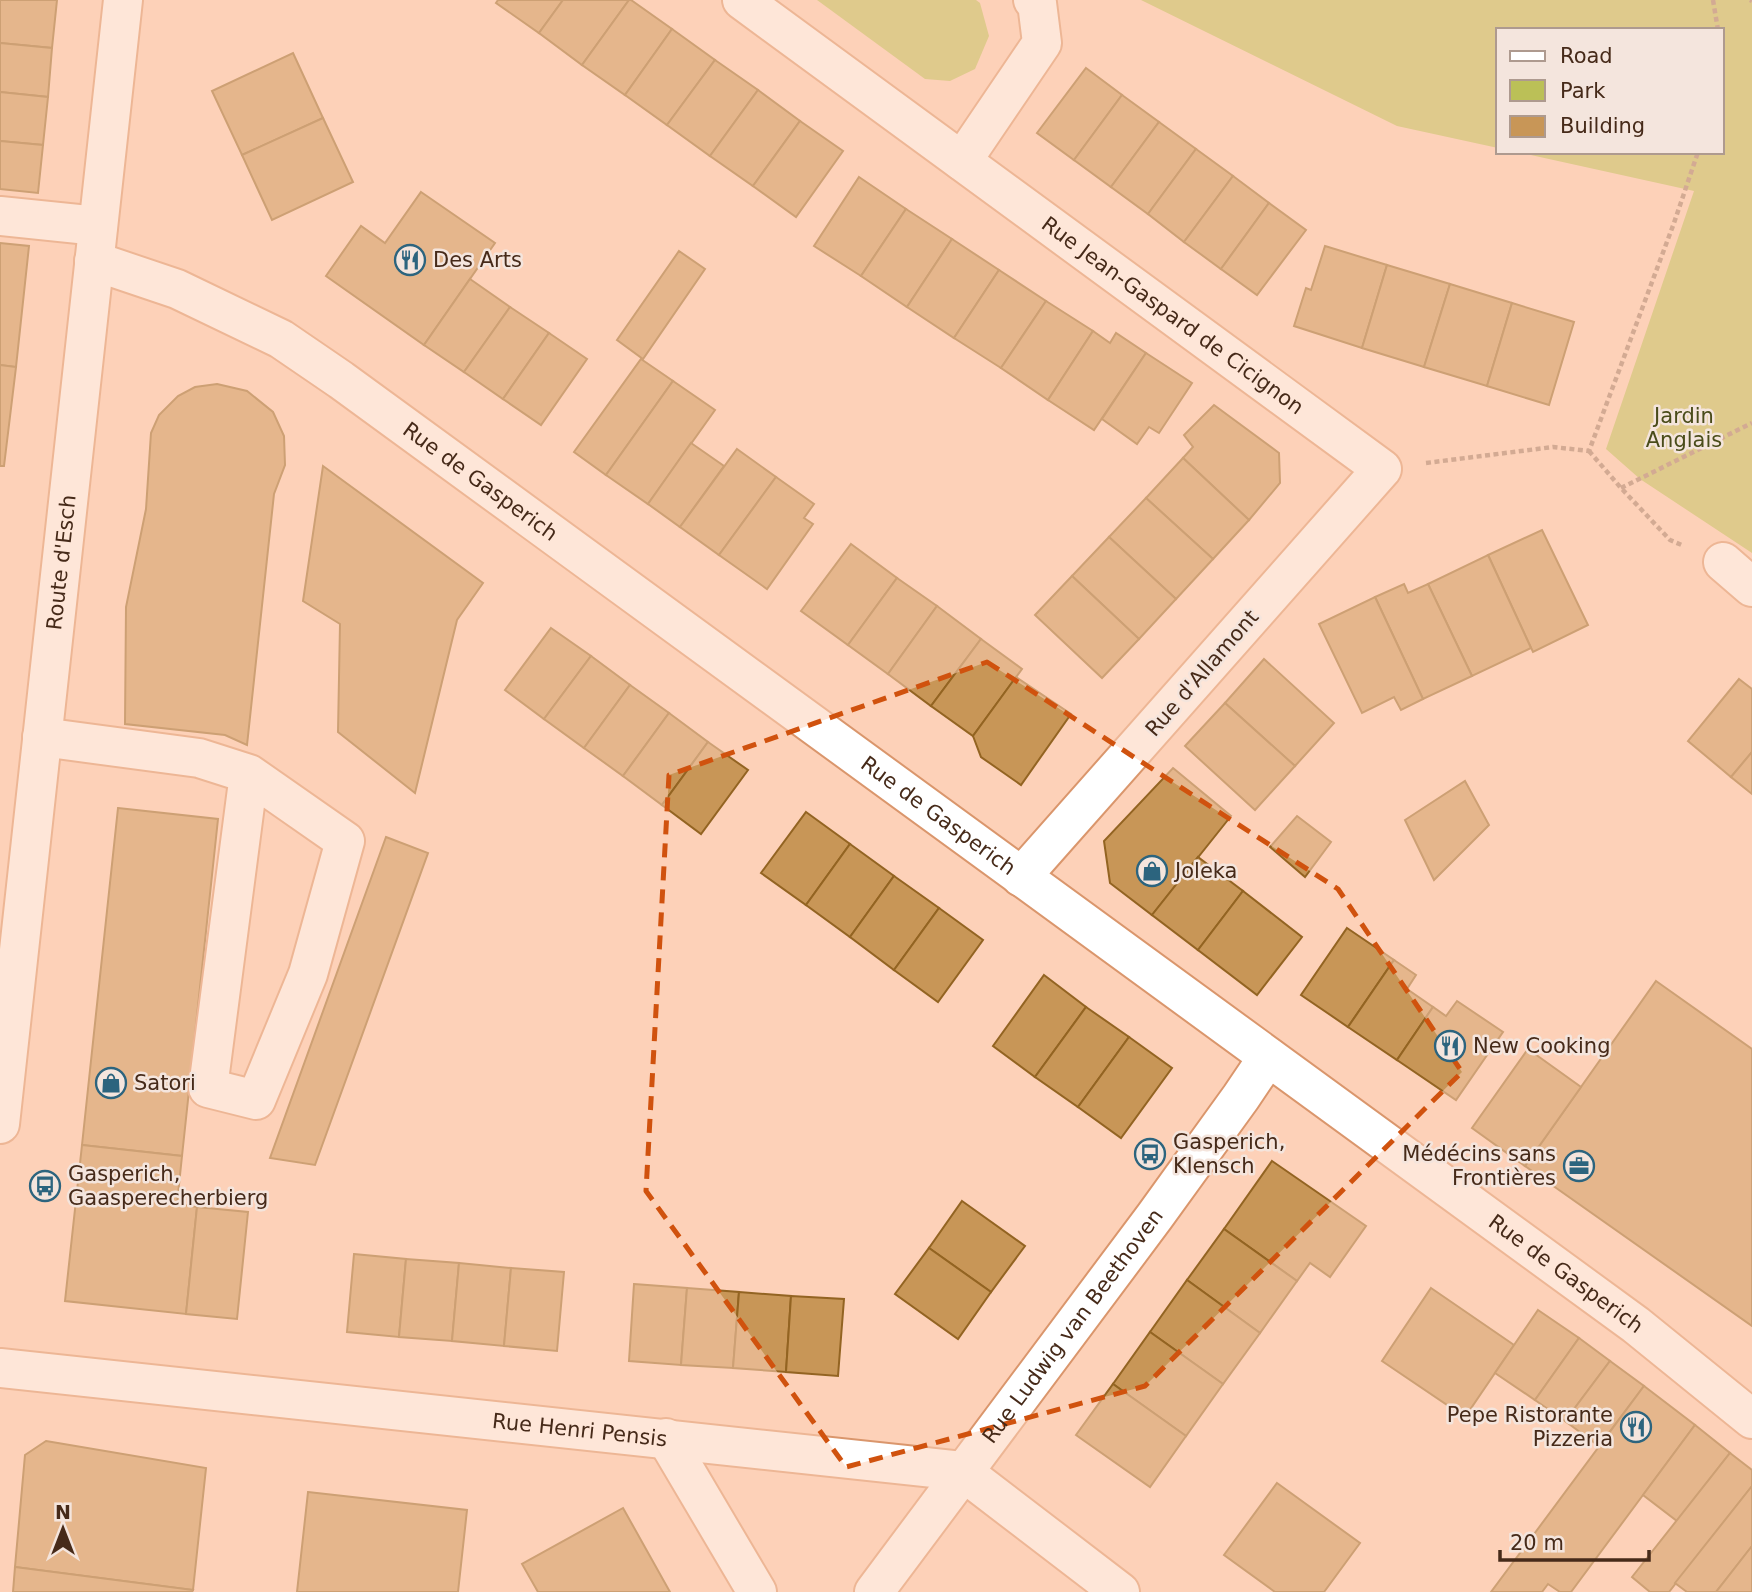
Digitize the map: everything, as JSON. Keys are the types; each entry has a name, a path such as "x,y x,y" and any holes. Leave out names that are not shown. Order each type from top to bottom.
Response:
{"street":[{"name":"Route d'Esch","path":"0,1124 123,0"},
{"name":"Rue Jean-Gaspard de Cicignon","path":"742,0 1382,469"},
{"path":"962,161 1042,43 1037,3 1033,0"},
{"name":"Rue de Gasperich","path":"0,216 96,244 177,289 281,339 341,380 1636,1325 1752,1419"},
{"name":"Rue d'Allamont","path":"1021,877 1382,469"},
{"path":"1723,562 1752,587"},
{"path":"42,737 199,758 249,774 345,841 308,974 256,1100 208,1088 249,774"},
{"name":"Rue Ludwig van Beethoven","path":"873,1592 1163,1205 1268,1057"},
{"name":"Rue Henri Pensis","path":"0,1368 962,1471"},
{"path":"666,1438 757,1592"},
{"path":"962,1471 1120,1592"}],"path":[{"path":"1713,0 1718,28"},
{"path":"1589,451 1697,154"},
{"path":"1621,488 1752,423"},
{"path":"1382,469 1553,447 1589,451 1670,540 1723,562"}],"highlighted area":[{"path":"987,662 1338,889 1462,1072 1145,1386 846,1467 646,1191 669,775"}],"green space":[{"path":"817,0 976,0 980,3 989,36 975,69 950,81 925,79"},
{"name":"Jardin Anglais","path":"1141,0 1752,0 1752,553 1640,479 1606,449 1694,191 1526,154 1724,154 1724,28 1496,28 1496,148 1397,126"}],"building":[{"path":"0,0 57,0 52,48 0,43"},
{"path":"498,0 563,0 539,33 496,3"},
{"path":"563,0 629,0 582,65 539,33"},
{"path":"629,0 672,29 625,95 582,65"},
{"path":"672,29 715,60 667,125 625,95"},
{"path":"0,43 52,48 48,97 0,92"},
{"path":"293,53 323,118 242,155 212,91"},
{"path":"715,60 758,90 710,156 667,125"},
{"path":"1086,68 1122,95 1074,160 1037,133"},
{"path":"758,90 800,121 753,186 710,156"},
{"path":"0,92 48,97 43,145 0,141"},
{"path":"1122,95 1159,122 1111,187 1074,160"},
{"path":"323,118 353,182 272,220 242,155"},
{"path":"800,121 843,151 796,217 753,186"},
{"path":"1159,122 1196,149 1148,214 1111,187"},
{"path":"0,141 43,145 38,193 0,189"},
{"path":"1196,149 1233,176 1184,242 1148,214"},
{"path":"1233,176 1269,203 1221,269 1184,242"},
{"path":"859,177 906,209 861,276 814,246"},
{"name":"Des Arts","path":"421,192 495,243 424,345 326,276 361,226 385,243"},
{"path":"1269,203 1306,230 1257,295 1221,269"},
{"path":"906,209 952,239 907,307 861,276"},
{"path":"952,239 999,270 954,338 907,307"},
{"path":"0,243 29,246 16,367 0,365"},
{"path":"1325,246 1387,265 1362,348 1294,326 1306,288 1311,290"},
{"path":"679,251 705,269 643,359 617,340"},
{"path":"1387,265 1450,284 1424,367 1362,348"},
{"path":"999,270 1046,301 1001,368 954,338"},
{"path":"470,279 510,307 464,372 424,345"},
{"path":"1450,284 1512,303 1487,386 1424,367"},
{"path":"1046,301 1093,331 1048,400 1001,368"},
{"path":"1512,303 1574,322 1549,405 1487,386"},
{"path":"510,307 549,333 503,399 464,372"},
{"path":"1093,331 1110,343 1116,333 1146,353 1094,430 1048,400"},
{"path":"549,333 587,359 541,425 503,399"},
{"path":"1146,353 1192,383 1159,433 1149,427 1137,444 1102,419"},
{"path":"641,359 673,381 606,475 574,452"},
{"path":"0,365 16,367 4,466 0,466"},
{"path":"673,381 715,410 648,504 606,475"},
{"path":"217,384 247,391 273,412 284,436 285,465 274,494 247,745 225,735 125,724 126,607 146,509 151,433 159,415 178,396 195,387"},
{"path":"1214,405 1279,453 1280,483 1249,520 1183,458 1193,447 1184,435"},
{"path":"691,443 724,466 680,527 648,504"},
{"path":"737,449 776,477 719,555 680,527"},
{"path":"1183,458 1249,520 1213,559 1146,498"},
{"path":"323,466 483,583 457,620 415,793 338,732 340,624 303,601"},
{"path":"776,477 814,504 804,518 813,524 767,589 719,555"},
{"path":"1146,498 1213,559 1176,599 1109,537"},
{"path":"1542,530 1588,625 1533,652 1488,555"},
{"path":"1109,537 1176,599 1139,639 1072,576"},
{"path":"851,544 897,578 848,645 801,611"},
{"path":"1488,555 1531,648 1472,676 1428,584"},
{"path":"1072,576 1139,639 1102,678 1035,615"},
{"path":"897,578 937,606 888,674 848,645"},
{"path":"1404,584 1408,593 1428,584 1472,676 1423,699 1375,597"},
{"path":"1375,597 1423,699 1401,710 1394,697 1362,713 1319,624"},
{"path":"937,606 981,639 931,706 888,674"},
{"path":"551,628 591,656 544,719 505,690"},
{"path":"981,639 1022,669 973,736 931,706"},
{"path":"591,656 630,685 584,748 544,719"},
{"path":"1264,659 1334,723 1295,766 1225,703"},
{"path":"1016,677 1071,714 1021,785 981,757 973,736"},
{"path":"1739,679 1752,689 1752,752 1731,777 1688,741"},
{"path":"630,685 669,713 623,776 584,748"},
{"path":"1225,703 1295,766 1255,810 1185,746"},
{"path":"669,713 708,742 662,805 623,776"},
{"path":"708,742 748,770 701,834 662,805"},
{"path":"1752,752 1752,794 1731,777"},
{"path":"1173,768 1231,816 1152,915 1110,883 1104,841"},
{"path":"1465,781 1489,825 1434,880 1405,820"},
{"path":"118,808 218,819 182,1156 82,1145"},
{"path":"806,812 850,844 806,905 761,873"},
{"path":"1297,816 1331,842 1305,877 1270,847"},
{"path":"386,837 428,853 315,1165 270,1158"},
{"path":"850,844 894,876 850,937 806,905"},
{"path":"1198,857 1243,891 1198,950 1152,915"},
{"path":"894,876 939,908 894,970 850,937"},
{"path":"1243,891 1302,937 1257,995 1198,950"},
{"path":"939,908 983,940 938,1002 894,970"},
{"path":"1347,928 1394,960 1348,1027 1301,995"},
{"path":"1394,960 1416,975 1407,989 1433,1007 1397,1060 1348,1027"},
{"path":"1044,975 1086,1007 1035,1077 993,1046"},
{"path":"1656,981 1752,1049 1752,1326 1525,1166"},
{"name":"New Cooking","path":"1457,1001 1503,1032 1456,1100 1397,1060 1433,1007 1446,1016"},
{"path":"1086,1007 1129,1037 1078,1107 1035,1077"},
{"path":"1129,1037 1172,1068 1121,1138 1078,1107"},
{"path":"1528,1049 1581,1087 1525,1166 1472,1128"},
{"path":"82,1145 182,1156 177,1204 197,1207 186,1314 65,1301"},
{"path":"1272,1161 1366,1226 1330,1277 1310,1263 1297,1281 1224,1229"},
{"path":"962,1201 1025,1246 991,1292 929,1248"},
{"path":"197,1207 248,1212 237,1319 186,1314"},
{"path":"1224,1229 1297,1281 1260,1333 1187,1280"},
{"path":"929,1248 991,1292 958,1339 895,1294"},
{"path":"354,1254 406,1259 399,1337 347,1332"},
{"path":"406,1259 459,1263 452,1341 399,1337"},
{"path":"459,1263 511,1268 504,1346 452,1341"},
{"path":"511,1268 564,1272 557,1351 504,1346"},
{"path":"1187,1280 1260,1333 1223,1384 1150,1332"},
{"path":"634,1284 687,1288 681,1365 629,1361"},
{"path":"687,1288 739,1292 733,1368 681,1365"},
{"path":"1431,1288 1514,1345 1465,1417 1382,1361"},
{"path":"739,1292 791,1296 786,1372 733,1368"},
{"path":"791,1296 844,1299 838,1376 786,1372"},
{"path":"1538,1310 1579,1338 1535,1400 1495,1373"},
{"path":"1150,1332 1223,1384 1186,1436 1113,1384"},
{"path":"1579,1338 1610,1361 1565,1421 1535,1400"},
{"path":"1610,1361 1644,1386 1599,1446 1565,1421"},
{"path":"1113,1384 1186,1436 1150,1487 1076,1435"},
{"path":"1644,1386 1695,1425 1571,1592 1560,1592 1548,1584 1542,1592 1491,1592"},
{"path":"1695,1425 1730,1453 1677,1521 1643,1495"},
{"path":"46,1441 206,1468 193,1590 15,1567 25,1455"},
{"path":"1730,1453 1752,1470 1752,1486 1669,1592 1650,1592 1632,1577"},
{"path":"1277,1483 1360,1543 1324,1592 1275,1592 1224,1555"},
{"path":"1752,1486 1752,1546 1716,1592 1687,1592 1675,1583"},
{"path":"308,1492 467,1510 458,1592 297,1592"},
{"path":"623,1508 670,1592 538,1592 522,1564"},
{"path":"1752,1546 1752,1592 1716,1592"},
{"path":"15,1567 193,1590 13,1592"}],"place":[{"name":"Des Arts","path":"410,260"},
{"name":"Joleka","path":"1152,871"},
{"name":"New Cooking","path":"1450,1046"},
{"name":"Satori","path":"111,1083"},
{"name":"Gasperich, Klensch","path":"1150,1154"},
{"name":"Médécins sans Frontières","path":"1579,1166"},
{"name":"Gasperich, Gaasperecherbierg","path":"45,1186"},
{"name":"Pepe Ristorante Pizzeria","path":"1636,1427"}]}
